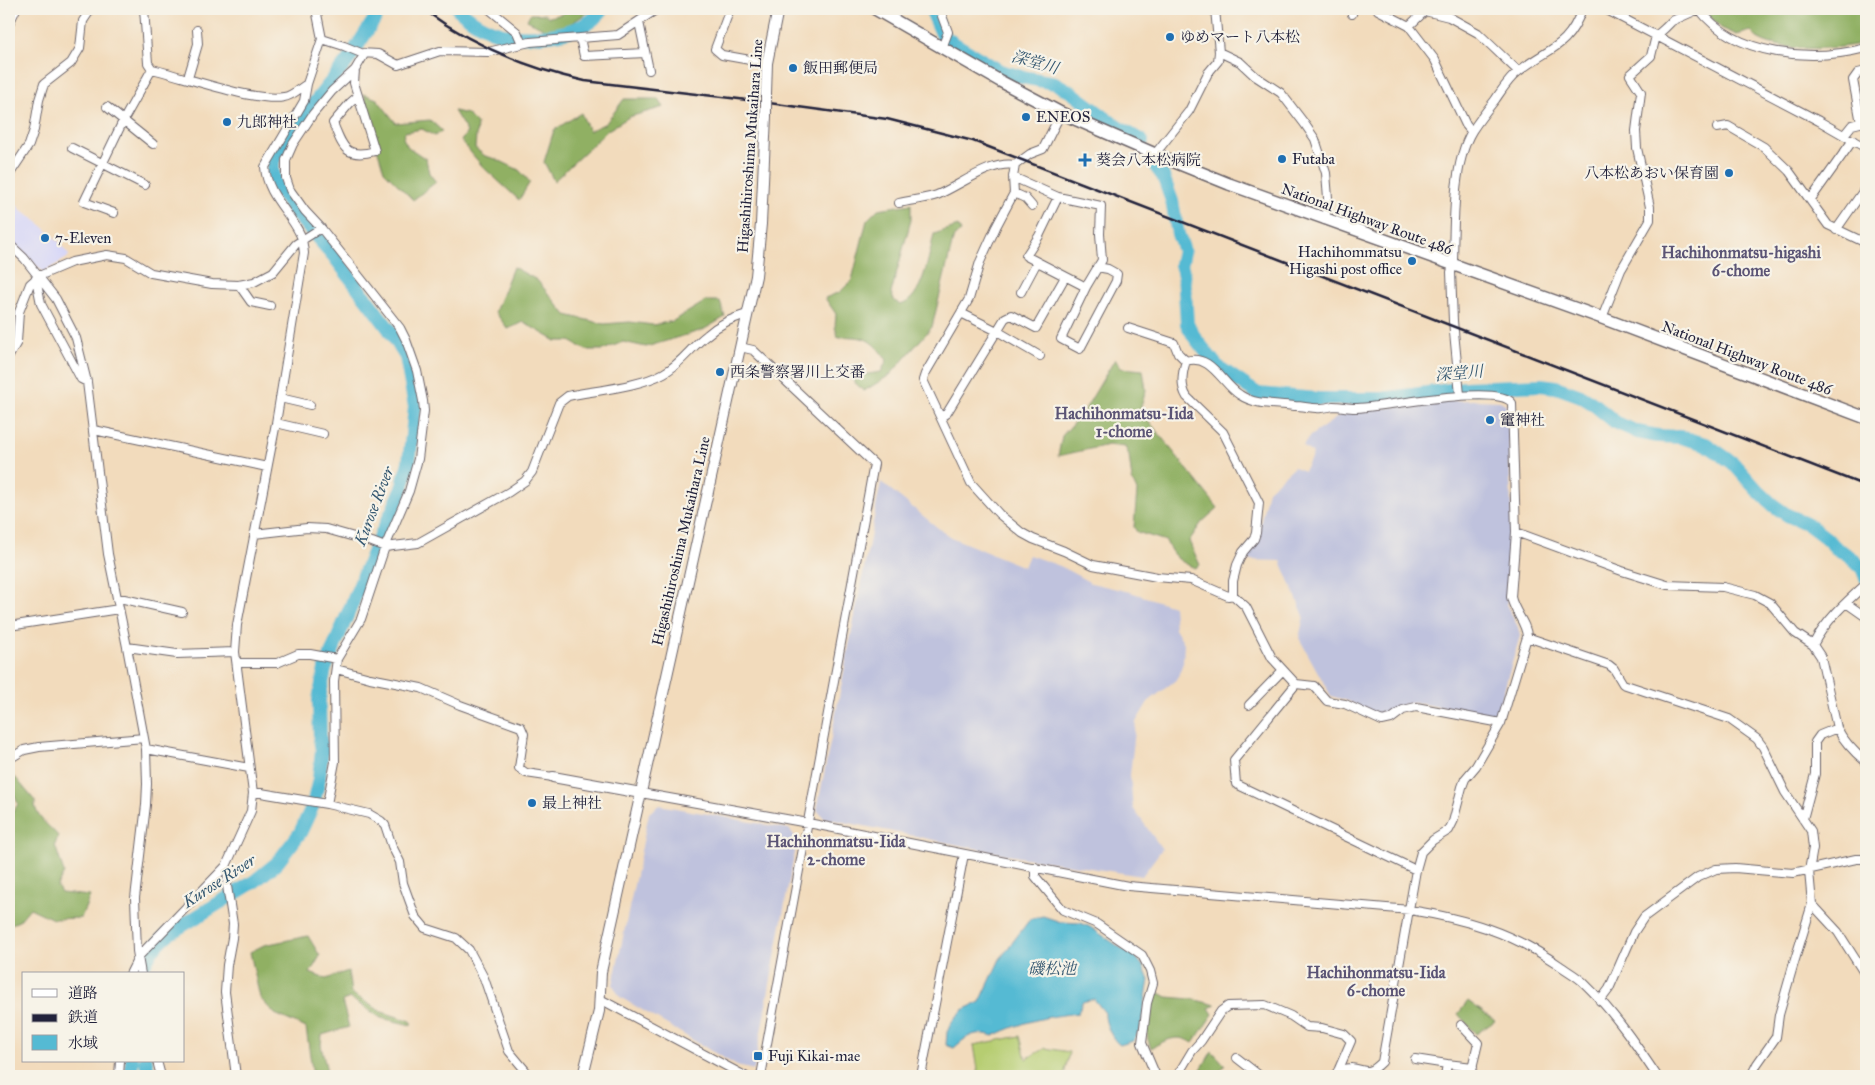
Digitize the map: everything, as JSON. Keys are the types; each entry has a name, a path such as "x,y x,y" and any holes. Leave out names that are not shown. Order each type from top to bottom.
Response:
{"highway":[{"name":"National Highway Route 486","path":"875,9 945,42 1061,113 1155,154 1325,220 1602,318 1866,418"}],"main road":[{"name":"Higashihiroshima Mukaihara Line","path":"584,1076 600,999 601,972 756,276 761,224 767,63 778,9"},
{"path":"553,777 641,793"}],"street":[{"path":"9,24 16,9"},
{"path":"9,175 29,145 44,84 71,63 80,48 83,22 91,9"},
{"path":"144,9 148,63 152,69 236,92 270,99 286,97 307,84"},
{"path":"131,972 139,956 226,866 251,811 253,793 235,652 237,625 276,423 304,253 304,238 277,200 266,176 265,167 304,101 307,84 322,39 316,9"},
{"path":"488,9 520,38"},
{"path":"322,39 363,53 378,54 398,65 440,51 488,52 520,38 580,38 618,35 657,9"},
{"path":"730,9 715,49 722,55 767,63"},
{"path":"943,9 942,16 948,32 945,42"},
{"path":"1155,154 1189,111 1208,73 1218,61 1219,52 1214,9"},
{"path":"1379,9 1410,26 1435,60 1466,125 1472,131"},
{"path":"1459,391 1451,272 1458,175 1465,146 1472,131 1518,71 1567,38 1577,24 1582,9"},
{"path":"1605,9 1866,148"},
{"path":"1602,318 1621,270 1650,220 1650,207 1637,148 1636,131 1641,92 1630,75 1651,56 1656,36 1672,21 1699,9 1708,20 1721,30 1749,43 1784,54 1817,54 1866,48"},
{"path":"1410,26 1425,10 1449,17 1478,33 1518,71"},
{"path":"639,22 650,70"},
{"path":"188,78 198,44 196,30"},
{"path":"580,38 584,56 646,53"},
{"path":"1219,52 1240,62 1255,76 1281,94 1315,140 1326,172 1328,198 1325,220"},
{"path":"358,96 350,103 334,124 342,146 349,152 362,155 375,151 354,83 356,70 363,53"},
{"path":"114,213 84,202 123,121 152,69"},
{"path":"326,804 335,762 337,659 361,619 385,548 408,492 418,459 424,411 418,379 406,340 400,328 305,211 290,190 286,178 286,160 293,144 332,91 356,70"},
{"path":"1844,135 1852,125 1864,122 1853,80 1858,73 1866,71"},
{"path":"107,107 153,144"},
{"path":"899,203 936,195 991,167 1003,164 1015,165 1030,154 1043,149 1061,113"},
{"path":"1718,128 1723,125 1728,126 1764,147 1789,171 1828,225 1866,243"},
{"path":"1810,200 1853,140"},
{"path":"72,148 145,184"},
{"path":"1015,165 1013,177 1014,193 980,262 969,299 923,380 971,483 999,514 1022,533 1093,565 1157,577 1191,580 1228,596 1232,595 1246,607 1272,658 1296,684 1314,686 1327,701 1344,704 1382,721 1391,719 1403,710 1416,707 1501,723"},
{"path":"1013,177 1058,197 1101,206 1100,234 1102,260 1086,287 1061,339 1080,349 1116,281 1117,274 1108,269 1098,267"},
{"path":"1836,230 1866,187"},
{"path":"1014,193 1025,198 1032,206"},
{"path":"1058,197 1039,236 1026,256 1086,287"},
{"path":"9,356 17,342 19,312 30,284 38,278 72,262 107,255 126,258 151,273 212,284 239,285 254,282 273,272 296,244 320,229"},
{"path":"9,244 24,258 56,299 76,338 87,382 106,544 146,749 146,805 135,898 141,972"},
{"path":"1021,292 1037,262"},
{"path":"941,417 947,413 1005,318 1011,315 1036,328 1065,276"},
{"path":"38,278 41,304 81,379 87,382"},
{"path":"239,285 251,302 270,306"},
{"path":"962,313 1040,356"},
{"path":"254,534 307,528 326,529 372,542 385,548 424,541 525,481 532,472 558,403 568,396 644,381 665,373 686,357 705,336 725,322 747,314"},
{"path":"1128,328 1174,342 1178,353 1186,361"},
{"path":"740,347 753,350 874,464 761,1076"},
{"path":"1186,361 1192,359 1204,362 1214,368 1229,387 1241,396 1262,404 1356,408 1459,391 1502,397 1510,400 1512,403 1516,532 1512,597 1513,607 1524,623 1527,637 1501,723 1476,766 1465,779 1453,822 1449,830 1433,840 1421,852 1416,870 1382,1062 1375,1073 1350,1068 1336,1074"},
{"path":"1186,361 1183,371 1183,390 1186,397 1223,432 1259,503 1254,539 1243,552 1237,566 1232,595"},
{"path":"280,398 310,405"},
{"path":"276,423 323,434"},
{"path":"94,430 267,467"},
{"path":"1516,532 1622,571 1667,585 1722,587 1755,595 1770,603 1794,633 1813,646 1820,656 1837,728 1853,751 1866,762"},
{"path":"1813,646 1828,623 1866,584"},
{"path":"117,599 182,612"},
{"path":"1846,603 1866,617"},
{"path":"9,626 119,609"},
{"path":"1527,637 1609,665 1614,669 1623,684 1729,718 1757,739 1763,746 1785,792 1811,831 1813,848 1809,871 1812,904 1792,966 1779,1015 1776,1038 1757,1064 1751,1076"},
{"path":"127,647 176,654 235,652"},
{"path":"237,663 277,664 298,654 321,655 337,659"},
{"path":"336,669 421,688 460,705 521,727 524,734 519,768 526,773 553,777"},
{"path":"1249,705 1283,670"},
{"path":"1296,684 1234,760 1236,784 1416,870"},
{"path":"1803,819 1813,784 1815,742 1820,735 1837,728"},
{"path":"9,759 24,750 39,747 144,738"},
{"path":"146,749 249,768"},
{"path":"253,793 326,804 369,814 378,818 385,825 400,862 403,883 415,916 425,928 456,938 469,950 484,978 509,1051 530,1076"},
{"path":"641,793 808,823 1128,886 1410,910 1444,915 1494,929 1538,950 1583,982 1627,1030 1657,1076"},
{"path":"921,1076 964,854"},
{"path":"1600,1000 1609,989 1634,932 1644,917 1698,877 1716,869 1735,868 1793,873 1809,871 1856,859 1866,859"},
{"path":"226,866 233,924 226,965 225,992 236,1076"},
{"path":"1035,867 1035,876 1063,910 1097,924 1142,955 1150,971 1153,983 1147,1003 1142,1043 1156,1076"},
{"path":"1812,904 1838,932 1866,976"},
{"path":"600,999 745,1076"},
{"path":"1177,1076 1192,1050 1201,1042 1221,1011 1228,1006 1265,1005 1291,1016 1307,1027 1322,1028 1344,1034 1351,1041 1336,1074"},
{"path":"1461,1026 1478,1043 1470,1076"},
{"path":"1237,1058 1260,1076"},
{"path":"1415,1059 1473,1067"},
{"path":"119,1076 120,1062"},
{"path":"157,1062 161,1076"},
{"path":"1445,1076 1447,1064"},
{"path":"1244,1076 1250,1069"}],"shaded area":[{"path":"9,196 22,211 38,222 58,241 69,255 67,258 43,272 9,238"},
{"path":"1440,401 1500,401 1505,404 1508,411 1512,535 1510,537 1507,606 1518,627 1520,636 1496,717 1417,703 1406,703 1388,716 1376,716 1348,701 1331,696 1299,638 1304,616 1281,561 1245,560 1244,555 1257,539 1268,490 1294,467 1304,471 1313,454 1303,446 1310,436 1344,412"},
{"path":"881,482 948,536 1024,567 1029,555 1060,566 1091,583 1130,592 1173,606 1175,628 1184,643 1183,663 1177,679 1148,702 1136,722 1130,775 1133,808 1162,849 1142,876 1019,857 824,818 817,810"},
{"path":"659,805 789,829 797,839 754,1070 737,1066 620,997 613,985 649,813"}],"green space":[{"path":"562,9 593,9 561,30 549,31 527,20 530,14 545,14 549,17 563,14"},
{"path":"1703,9 1866,9 1866,42 1828,48 1782,46 1758,38 1751,31 1737,35 1721,28"},
{"path":"364,94 377,99 396,123 430,120 442,131 435,136 422,129 405,132 403,138 408,147 426,159 429,173 436,182 413,200 384,171"},
{"path":"624,99 658,99 664,107 629,117 608,130 554,181 544,162 554,130 581,113 589,131 606,123"},
{"path":"454,111 467,114 477,124 475,148 485,156 519,170 530,182 519,200 483,167 461,141 467,132"},
{"path":"911,204 911,220 891,293 894,300 900,305 908,301 920,286 934,234 958,226 961,232 954,236 932,327 890,375 864,391 849,377 881,372 887,360 867,340 855,337 838,337 835,327 836,314 825,298 840,292 852,280 867,220 878,209"},
{"path":"513,267 537,280 566,315 604,324 630,322 653,325 673,321 706,301 720,301 725,317 703,330 646,347 623,342 603,350 586,350 570,341 556,341 523,322 508,329 495,312"},
{"path":"1115,359 1121,368 1143,370 1146,390 1140,410 1218,508 1202,522 1189,541 1200,565 1195,568 1177,558 1166,541 1137,532 1134,527 1137,491 1132,480 1129,455 1125,447 1108,445 1058,456 1062,436 1084,411"},
{"path":"15,777 35,801 35,807 39,816 58,836 55,845 64,873 57,886 61,893 90,896 81,918 53,919 30,908 19,921 9,925 9,812 13,812 18,804 12,789"},
{"path":"308,936 320,956 310,973 326,979 348,971 351,993 382,1012 411,1021 411,1025 381,1018 350,998 342,1001 349,1027 322,1035 321,1045 328,1076 313,1076 306,1028 275,1014 260,998 250,952 264,945"},
{"path":"1160,993 1167,997 1192,999 1216,1005 1209,1008 1213,1014 1193,1043 1177,1038 1167,1040 1151,1048 1147,1035 1148,1015 1154,995"},
{"path":"1468,1001 1495,1021 1476,1034 1458,1014"},
{"path":"1020,1036 1026,1059 1045,1048 1069,1052 1064,1076 979,1076 974,1045"},
{"path":"1212,1051 1225,1065 1216,1076 1197,1076"}],"water":[{"name":"磯松池","path":"1043,916 1061,922 1081,923 1090,927 1134,955 1143,966 1149,980 1140,1030 1133,1041 1120,1045 1117,1043 1107,1026 1105,1013 1094,999 1082,1002 1078,1013 1035,1020 993,1036 987,1034 972,1035 954,1048 946,1045 947,1032 953,1020 963,1010 980,1002 1000,959 1030,919"}],"waterway":[{"name":"Kurose River","path":"140,972 152,950 167,935 255,881 277,863 300,833 313,805 319,779 322,750 319,699 325,669 375,548 401,492 409,462 415,407 406,357 389,329 333,255 293,210 276,185 273,171 273,161 288,136 349,59 381,9"},
{"name":"深堂川","path":"458,9 481,26 502,34 517,36 550,35 567,32 594,19 602,9"},
{"name":"深堂川","path":"931,9 943,36 955,44 1000,71 1055,83 1071,92 1116,126 1142,141"},
{"name":"深堂川","path":"1154,164 1163,176 1172,201 1178,234 1184,251 1181,265 1184,274 1187,324 1195,338 1217,366 1258,394 1318,399 1382,399 1464,388 1541,385 1556,387 1581,396 1615,422 1637,432 1658,436 1680,437 1706,444 1733,463 1773,505 1787,515 1806,523 1850,557 1862,568 1866,578"},
{"name":"Kurose River","path":"130,1076 132,1062"},
{"path":"146,1062 149,1076"}],"railway":[{"path":"423,9 461,34 500,54 563,76 585,81 887,119 973,141 1866,486"}],"place":[{"name":"ゆめマート八本松","path":"1170,37"},
{"name":"飯田郵便局","path":"793,68"},
{"name":"ENEOS","path":"1026,117"},
{"name":"九郎神社","path":"227,122"},
{"name":"Futaba","path":"1282,159"},
{"name":"葵会八本松病院","path":"1085,160"},
{"name":"八本松あおい保育園","path":"1729,173"},
{"name":"7-Eleven","path":"45,238"},
{"name":"Hachihommatsu Higashi post office","path":"1412,261"},
{"name":"西条警察署川上交番","path":"720,372"},
{"name":"竃神社","path":"1490,420"},
{"name":"最上神社","path":"532,803"},
{"name":"Fuji Kikai-mae","path":"758,1056"}],"district":[{"name":"Hachihonmatsu-higashi 6-chome","path":"1741,261"},
{"name":"Hachihonmatsu-Iida 1-chome","path":"1124,422"},
{"name":"Hachihonmatsu-Iida 2-chome","path":"836,850"},
{"name":"Hachihonmatsu-Iida 6-chome","path":"1376,981"}]}
